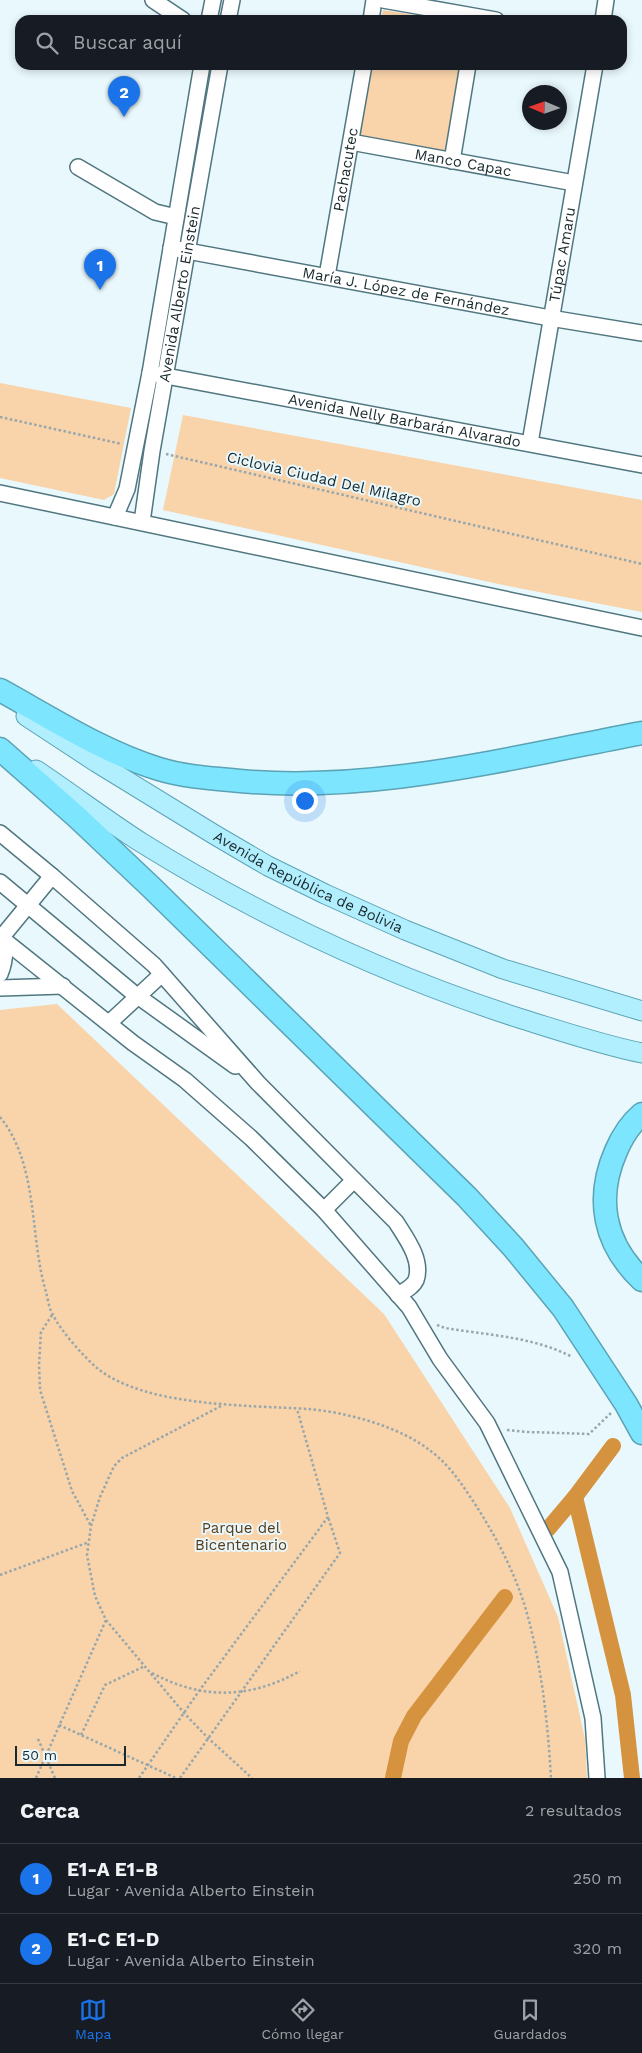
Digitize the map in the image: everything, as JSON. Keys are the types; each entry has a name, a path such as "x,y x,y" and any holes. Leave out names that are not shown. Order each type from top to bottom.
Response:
{"highway":[{"path":"0,690 80,734 137,761 188,776 252,783 328,784 400,776 485,763 642,732"},
{"path":"0,747 152,888 466,1197 513,1247 564,1308 626,1404 642,1434"},
{"path":"642,1114 622,1138 612,1158 604,1187 605,1214 611,1236 626,1261 642,1280"}],"main road":[{"name":"Avenida República de Bolivia","path":"0,698 96,762 214,835 268,866 325,894 405,930 494,966 574,992 642,1011"},
{"path":"0,747 142,842 245,903 316,938 403,977 472,1003 642,1053"}],"street":[{"path":"153,0 176,15"},
{"path":"210,15 213,0"},
{"path":"229,15 232,0"},
{"path":"372,15 374,0"},
{"path":"383,0 460,15"},
{"path":"604,15 606,0"},
{"name":"Avenida Alberto Einstein","path":"115,517 127,489 150,373 201,70"},
{"name":"Avenida Alberto Einstein","path":"142,522 152,451 167,376 219,70"},
{"name":"Pachacutec","path":"327,276 363,70"},
{"path":"452,161 467,70"},
{"name":"Túpac Amaru","path":"530,443 594,70"},
{"name":"Manco Capac","path":"351,142 574,183"},
{"path":"78,167 155,212 176,217"},
{"name":"María J. López de Fernández","path":"171,248 550,318 642,333"},
{"name":"Avenida Nelly Barbarán Alvarado","path":"150,373 642,465"},
{"path":"0,493 642,628"},
{"path":"0,833 52,876 162,974 258,1083 396,1222 410,1246 417,1264 416,1280 409,1288 398,1295"},
{"path":"2,938 52,876"},
{"path":"0,882 138,996 258,1083"},
{"path":"0,974 6,953 2,938"},
{"path":"2,938 108,1024 185,1080 251,1138 324,1210 409,1307 440,1359 487,1423 560,1572 592,1718 597,1778"},
{"path":"108,1024 162,974"},
{"path":"0,988 62,986"},
{"path":"324,1210 354,1180"}],"path":[{"path":"0,417 135,447"},
{"name":"Ciclovia Ciudad Del Milagro","path":"152,451 642,564"},
{"path":"0,1117 8,1127 21,1153 28,1178 41,1276 52,1315 72,1341 96,1367 114,1379 135,1389 222,1405 340,1413 365,1420 410,1438 432,1451 452,1471 490,1526 528,1616 539,1670 551,1778"},
{"path":"52,1315 41,1332 40,1390 72,1491 91,1526"},
{"path":"431,1323 445,1328 559,1350 576,1359"},
{"path":"487,1423 504,1429 528,1432 589,1434 608,1415 626,1404"},
{"path":"222,1405 122,1458 114,1466 100,1497 91,1526 88,1561 94,1596 106,1620 184,1713 252,1778"},
{"path":"59,1725 178,1778 208,1738 340,1552 296,1409"},
{"path":"139,1778 199,1691 328,1517"},
{"path":"0,1575 89,1542"},
{"path":"36,1778 106,1620"},
{"path":"81,1735 104,1685 145,1666"},
{"path":"149,1672 164,1680 199,1691 239,1692 269,1686 300,1671"},
{"path":"38,1739 55,1778"}],"green space":[{"path":"383,10 414,15 382,15"},
{"path":"372,70 460,70 445,156 358,143"},
{"path":"0,383 131,408 114,494 104,500 0,478"},
{"path":"183,415 642,500 642,612 503,585 163,510"},
{"name":"Parque del Bicentenario","path":"57,1004 384,1314 510,1508 558,1617 585,1739 587,1778 0,1778 0,1010"}],"waterway":[{"path":"548,1529 575,1497 613,1446"},
{"path":"575,1497 623,1695 632,1778"},
{"path":"393,1778 401,1741 414,1716 505,1597"}],"place":[{"name":"E1-C E1-D","path":"124,117"},
{"name":"E1-A E1-B","path":"100,290"}]}
